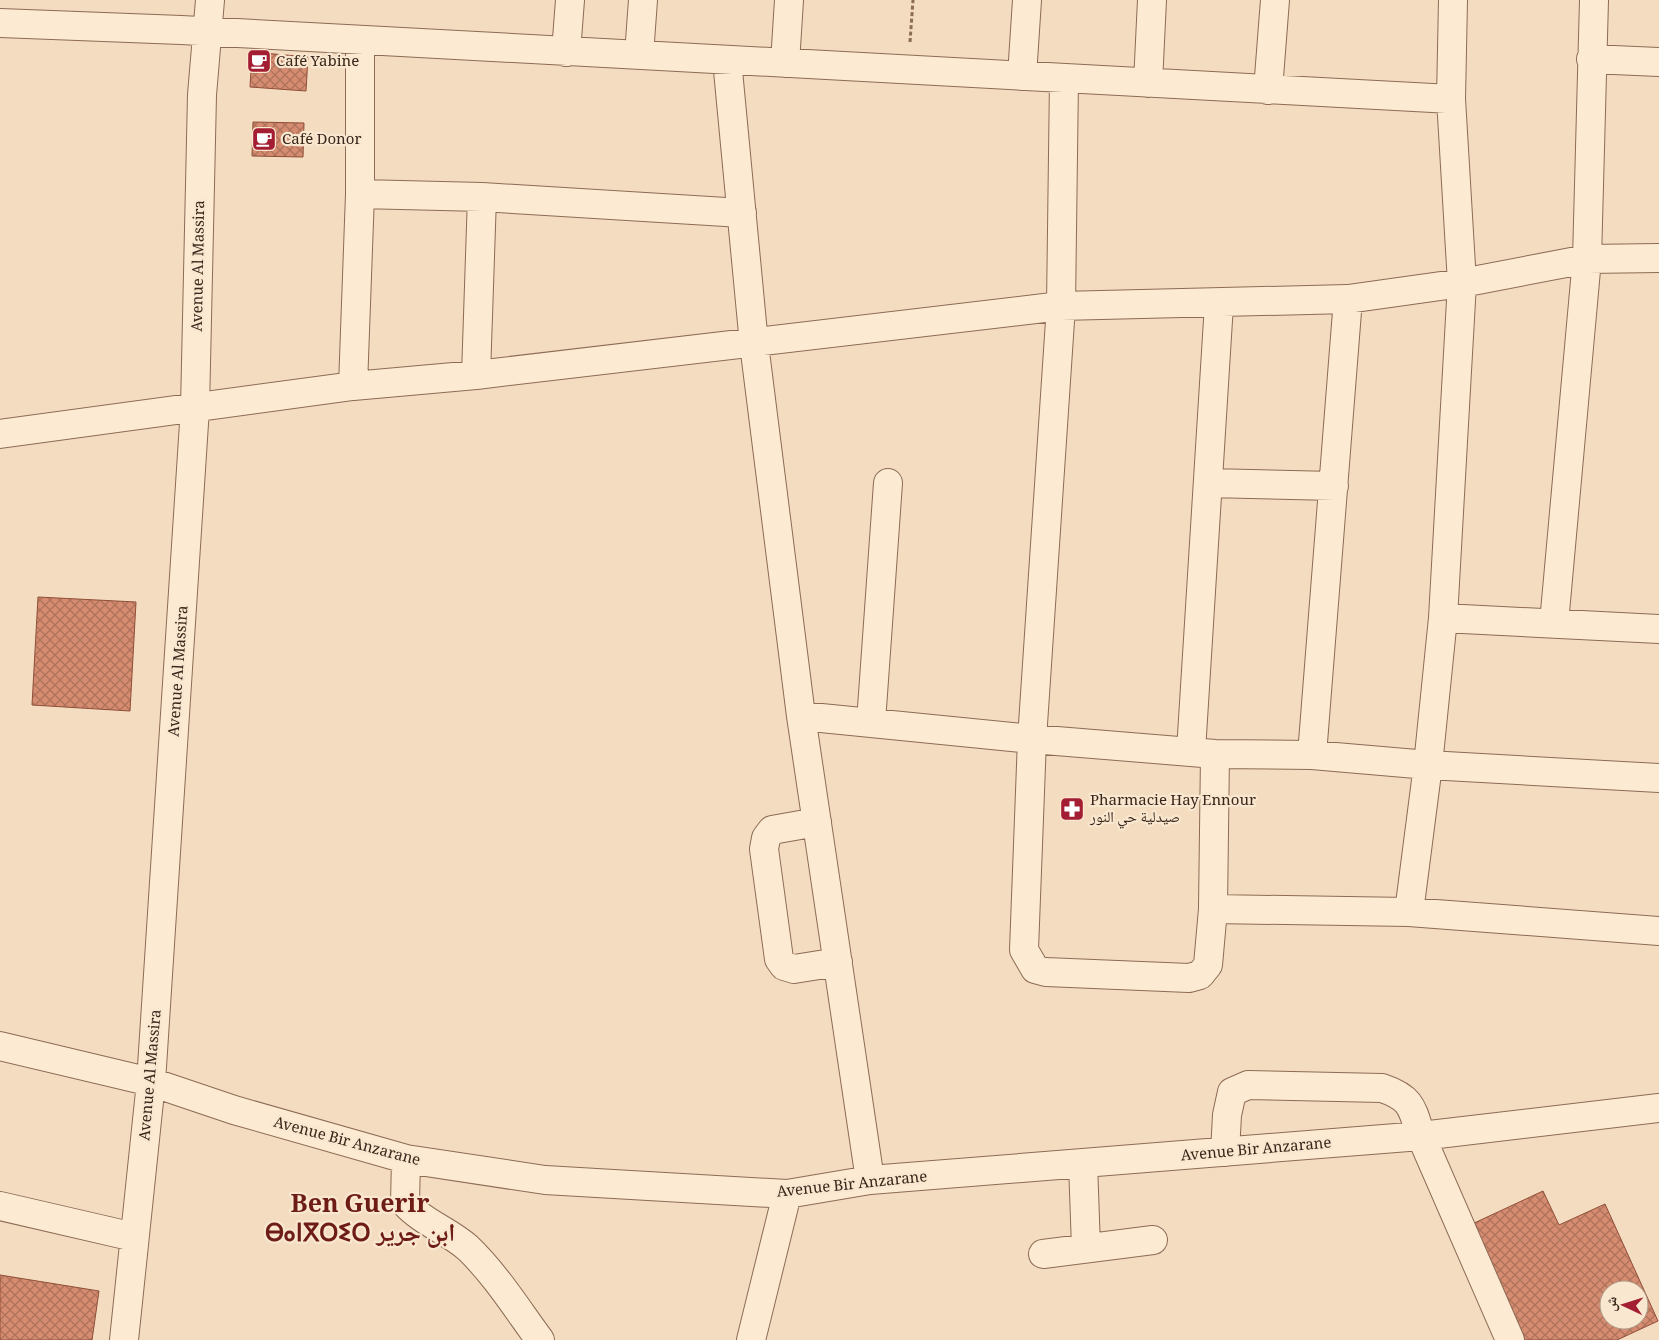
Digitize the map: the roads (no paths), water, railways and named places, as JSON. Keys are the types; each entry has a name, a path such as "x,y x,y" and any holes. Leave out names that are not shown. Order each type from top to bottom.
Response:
{"street":[{"name":"Avenue Al Massira","path":"124,1340 151,1082 195,408 202,95 210,0"},
{"path":"566,52 570,0"},
{"path":"639,55 643,0"},
{"path":"784,63 788,0"},
{"path":"1022,76 1027,0"},
{"path":"1148,83 1152,0"},
{"path":"1268,90 1275,0"},
{"path":"1409,912 1428,765 1443,618 1462,283 1451,99 1453,0"},
{"path":"1554,623 1587,260 1594,0"},
{"path":"0,23 208,32 1451,99"},
{"path":"353,386 360,194 360,40"},
{"path":"1591,59 1659,62"},
{"path":"727,60 754,344 801,716 870,1180"},
{"path":"1064,78 1061,306 1032,739 1024,950 1035,969 1046,972 1189,978 1200,975 1208,965 1212,909 1203,752 1209,483 1219,304"},
{"path":"360,194 482,197 742,214"},
{"path":"476,375 482,197"},
{"path":"0,434 353,386 476,375 754,344 1061,306 1348,300 1462,283 1587,260 1659,258"},
{"path":"1312,755 1348,300"},
{"path":"871,722 888,483"},
{"path":"1209,483 1334,486"},
{"path":"1443,618 1659,629"},
{"path":"801,716 1032,739 1203,752 1312,755 1428,765 1659,778"},
{"path":"817,822 772,830 766,838 764,849 779,959 784,966 794,969 838,962"},
{"path":"1212,909 1409,912 1659,931"},
{"name":"Avenue Bir Anzarane","path":"0,1046 151,1082 234,1110 406,1159 545,1180 787,1194 870,1180 1421,1136 1659,1108"},
{"path":"1225,1152 1232,1092 1248,1085 1382,1088 1401,1094 1413,1110 1421,1136 1510,1340"},
{"path":"406,1159 405,1203 451,1234 468,1249 491,1274 540,1340"},
{"path":"1083,1163 1086,1248"},
{"path":"751,1340 787,1194"},
{"path":"0,1206 134,1237"},
{"path":"1043,1254 1153,1240"}],"place":[{"name":"Café Yabine","path":"259,61"},
{"name":"Café Donor","path":"264,139"},
{"name":"Pharmacie Hay Ennour صيدلية حي النور","path":"1072,809"}],"district":[{"name":"Ben Guerir ⴱⴰⵏⴳⵔⵉⵔ ابن جرير","path":"360,1218"}]}
